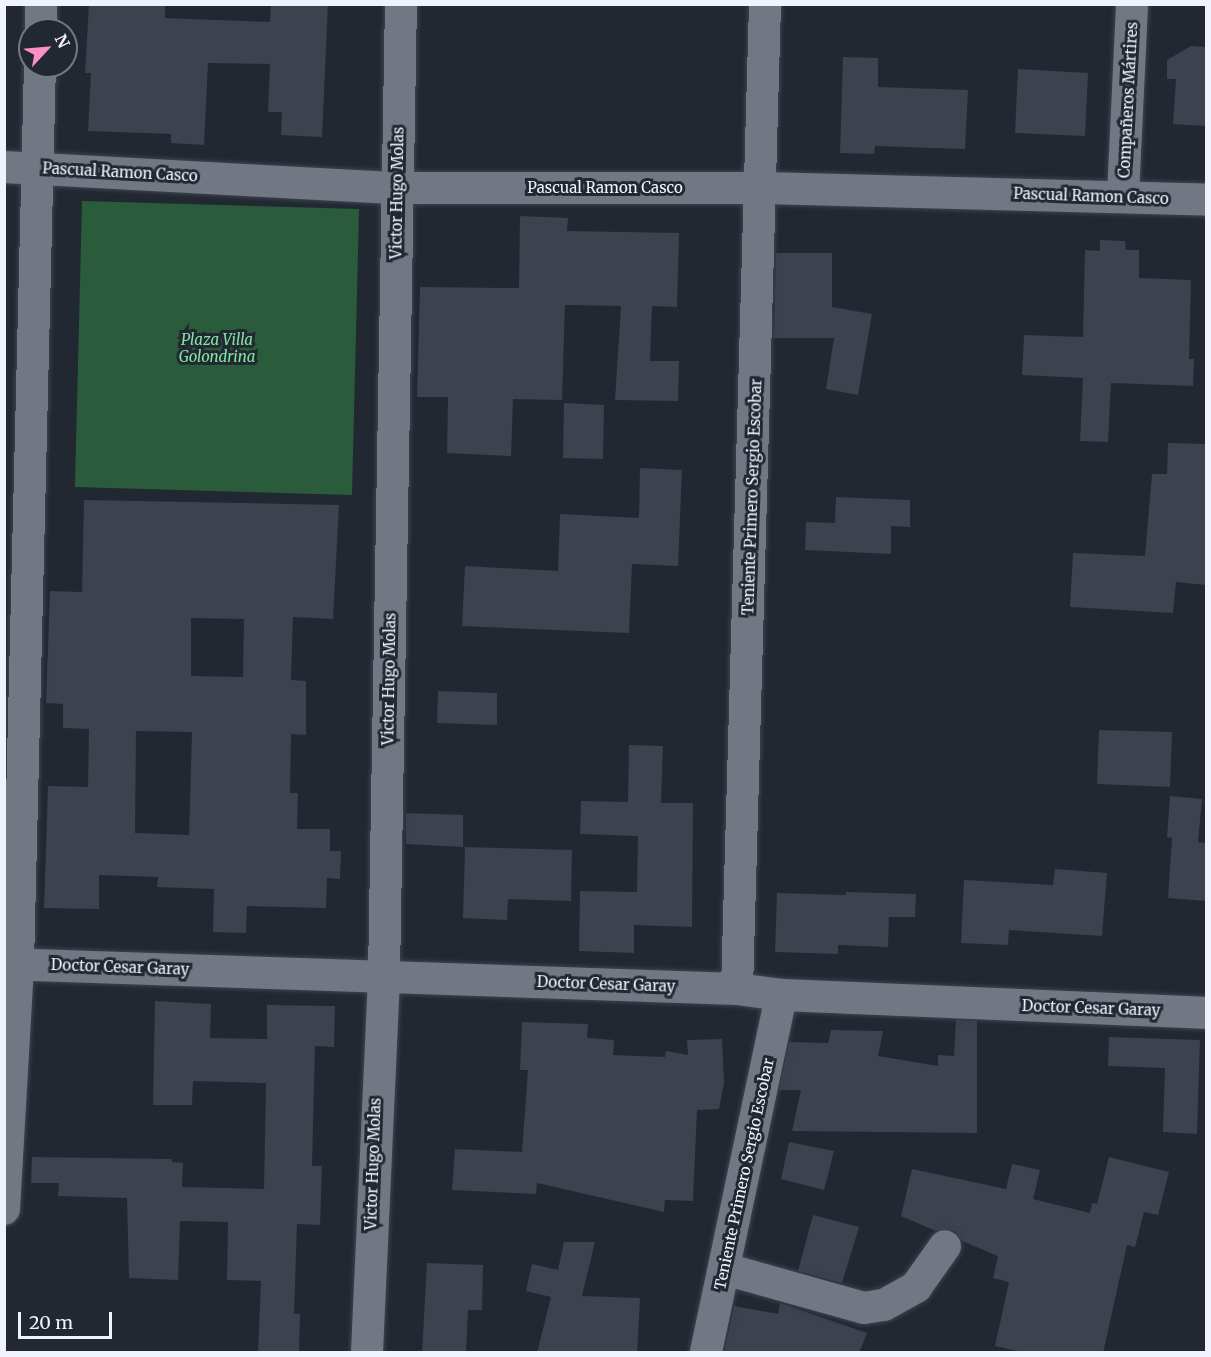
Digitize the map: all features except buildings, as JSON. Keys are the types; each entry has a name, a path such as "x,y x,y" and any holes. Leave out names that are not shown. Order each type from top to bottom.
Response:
{"street":[{"name":"Victor Hugo Molas","path":"367,1353 384,975 401,4"},
{"name":"Teniente Primero Sergio Escobar","path":"737,989 765,4"},
{"name":"Compañeros Mártires","path":"1123,196 1132,4"},
{"path":"4,1209 40,78"},
{"name":"Pascual Ramon Casco","path":"4,167 397,188 761,188 1206,200"},
{"name":"Doctor Cesar Garay","path":"11,964 384,975 737,989 782,995 1206,1013"},
{"name":"Teniente Primero Sergio Escobar","path":"706,1353 782,995"},
{"path":"725,1269 864,1308 884,1305 916,1287 945,1246"}],"green space":[{"name":"Plaza Villa Golondrina","path":"82,201 359,209 352,495 75,487"}]}
